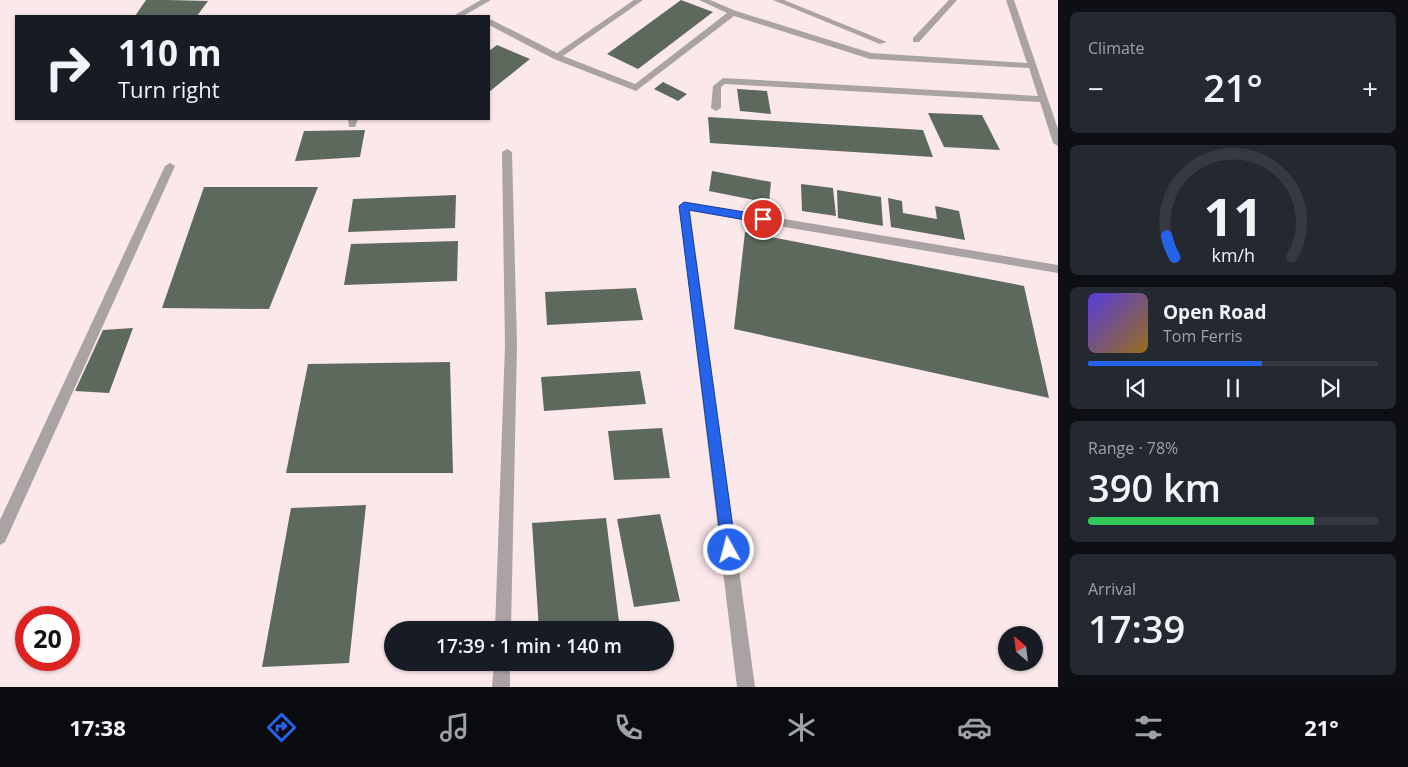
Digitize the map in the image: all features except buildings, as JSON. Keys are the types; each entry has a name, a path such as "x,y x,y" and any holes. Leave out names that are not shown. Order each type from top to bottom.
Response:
{"street":[{"path":"459,15 487,0"},
{"path":"557,57 639,0"},
{"path":"703,0 733,13 870,56 1032,66"},
{"path":"777,0 883,42"},
{"path":"916,40 953,0"},
{"path":"1010,0 1058,143"},
{"path":"466,11 474,15"},
{"path":"490,23 557,57 636,88 733,13"},
{"path":"716,108 717,86 723,81 1042,98"},
{"path":"503,621 511,345 507,152"},
{"path":"0,537 170,166"},
{"path":"746,687 684,206 1058,269"},
{"path":"501,687 502,671"}],"route":[{"path":"729,550 684,206 763,219"}]}
